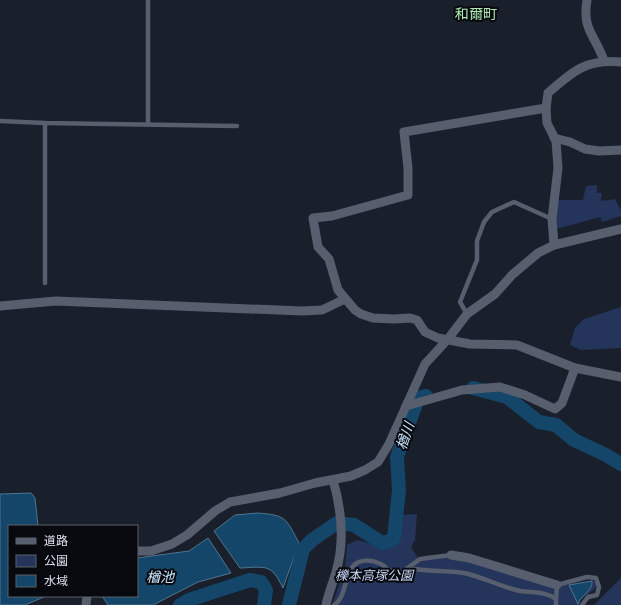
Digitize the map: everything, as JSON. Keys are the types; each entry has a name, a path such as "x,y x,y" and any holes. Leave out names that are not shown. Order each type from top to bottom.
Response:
{"street":[{"path":"586,0 586,25 600,48 604,60"},
{"path":"554,245 552,219 558,168 554,138 547,123 546,108 548,93 575,70 604,60 621,62"},
{"path":"546,108 404,132 408,168 408,195 332,216 313,218 318,247 329,259 338,290 361,314 373,318 394,320 410,318 417,320 425,332 448,339 470,344 518,345 575,368 621,377"},
{"path":"554,138 570,142 585,149 599,151 621,150"},
{"path":"138,551 151,551 172,544 187,535 215,511 230,502 333,480 365,470 378,462 389,444 425,364 448,339 467,314 495,294 512,275 538,253 554,245 621,230"},
{"path":"0,306 56,301 302,311 322,310 345,299"},
{"path":"406,406 462,390 500,387 525,395 555,409 562,402 575,368"},
{"path":"326,605 337,572 343,538 340,510 333,480"},
{"path":"451,555 469,558 557,585"}],"lane":[{"path":"148,0 148,123"},
{"path":"0,120 45,123 148,123 237,126"},
{"path":"45,123 45,283"},
{"path":"467,314 460,302 476,260 477,241 482,228 492,212 514,202 552,219"},
{"path":"334,605 341,600 348,574 356,564 370,561 384,564 388,570 402,572 420,559 451,555"},
{"path":"408,568 424,571 447,571 465,574 522,591 544,593 556,599"},
{"path":"556,605 557,585 587,576 596,578 599,587 597,595 588,597 582,605"}],"green space":[{"path":"597,185 597,193 602,193 601,201 615,199 621,211 621,216 602,222 600,217 553,230 556,200 583,200 586,186"},
{"path":"621,307 621,348 581,350 570,345 575,328 584,319"},
{"name":"櫟本高塚公園","path":"417,514 415,540 411,547 420,561 452,557 560,586 593,580 596,583 596,588 580,600 580,605 332,605 345,568 347,545 357,540 384,547 400,537 402,515"},
{"path":"621,578 621,605 594,605"}],"water":[{"path":"31,493 35,498 38,525 8,525 8,597 44,597 25,605 0,605 0,494"},
{"path":"257,513 274,515 284,519 288,523 299,543 283,588 275,574 267,568 240,568 214,531 235,515"},
{"name":"楢池","path":"208,538 231,573 198,582 153,605 108,605 103,597 138,597 138,558 189,551"},
{"path":"592,581 591,588 578,604 569,585"}],"waterway":[{"name":"楢川","path":"473,388 507,397 539,422 556,425 574,440 621,464"},
{"name":"楢川","path":"289,605 303,549 312,540 337,523 354,525 382,543 390,541 394,538 399,490 397,457 418,398 426,396"},
{"name":"楢川","path":"180,605 189,600 250,580 261,582 266,590 264,605"}],"district":[{"name":"和爾町","path":"476,14"}]}
